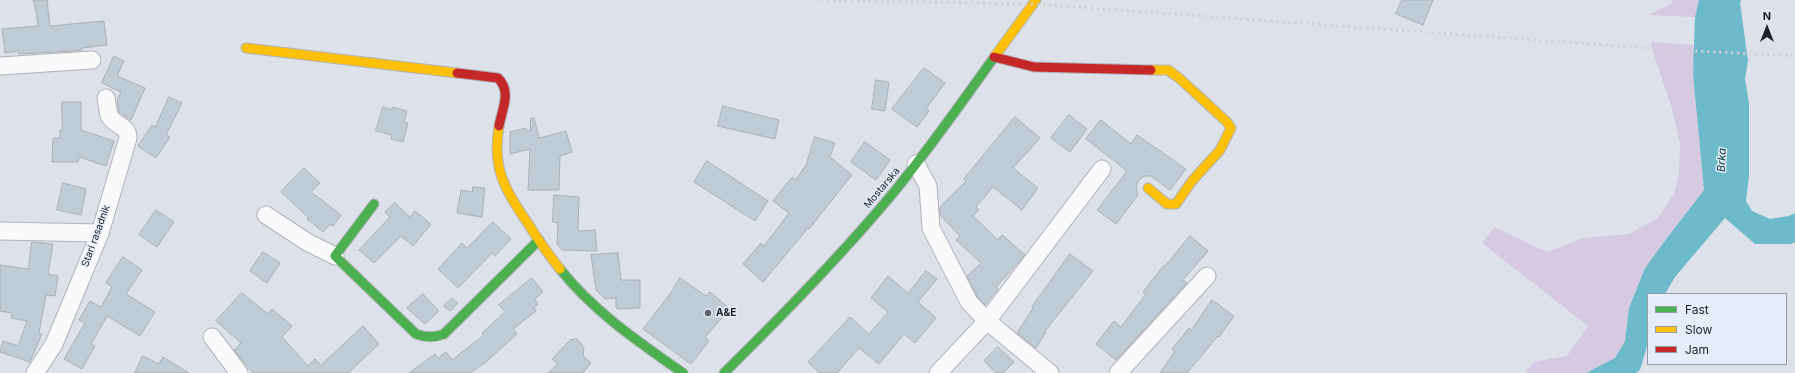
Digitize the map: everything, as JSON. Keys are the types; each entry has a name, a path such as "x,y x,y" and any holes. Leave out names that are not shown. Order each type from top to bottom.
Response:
{"street":[{"name":"Mostarska","path":"724,373 816,282 916,164 1036,0"},
{"path":"246,48 498,78 504,84 506,94 498,126 497,146 501,181 507,193 556,264 584,296 616,324 683,373"},
{"path":"994,57 1034,67 1168,70 1179,78 1227,122 1231,128 1228,139 1192,181 1182,198 1176,204 1167,204 1148,188"},
{"path":"0,66 92,60"},
{"name":"Stari rasadnik","path":"35,373 54,344 100,232 128,138 128,132 123,126 112,120 109,115 106,98"},
{"path":"916,164 928,186 932,228 969,302 987,321 1050,373"},
{"path":"938,373 987,321 1102,170"},
{"path":"335,256 374,204"},
{"path":"266,215 307,242 335,256 416,334 425,338 434,338 444,334 450,329 539,240"},
{"path":"0,231 100,232"},
{"path":"1118,373 1206,276"},
{"path":"212,337 239,373"}],"shaded area":[{"path":"1673,0 1699,0 1695,17 1649,15 1672,3"},
{"path":"1652,42 1695,45 1693,74 1704,190 1645,268 1629,308 1625,341 1615,358 1586,373 1525,373 1534,362 1567,356 1588,326 1482,243 1494,227 1547,252 1584,238 1629,234 1658,218 1674,194 1679,174 1680,142 1671,105 1651,46"}],"water":[{"name":"Brka","path":"1699,0 1741,0 1740,3 1748,61 1745,79 1749,103 1749,176 1746,201 1752,211 1770,219 1789,216 1795,213 1795,242 1791,244 1755,244 1725,218 1675,277 1666,293 1647,293 1647,346 1640,370 1636,373 1586,373 1615,358 1625,341 1629,308 1645,268 1704,190 1693,74 1695,17"}],"building":[{"path":"34,0 47,0 50,26 104,21 107,45 82,48 82,50 73,51 19,54 18,51 5,53 2,29 38,26"},
{"path":"1402,0 1433,0 1423,25 1396,14"},
{"path":"114,56 124,61 117,76 145,88 131,120 119,112 117,101 121,92 102,83"},
{"path":"924,68 945,83 926,109 929,111 917,127 892,109"},
{"path":"876,80 889,82 885,111 872,109"},
{"path":"169,97 182,103 166,135 170,137 156,158 138,146 152,125 155,127"},
{"path":"62,102 81,102 81,130 114,141 106,166 79,157 78,162 52,162 53,138 60,138 60,130 62,130"},
{"path":"723,106 779,120 775,139 718,126"},
{"path":"383,107 392,110 392,107 407,111 404,122 408,123 403,142 391,139 392,135 376,131"},
{"path":"1069,115 1087,129 1070,152 1051,138"},
{"path":"1015,117 1040,138 1013,168 1038,188 1022,210 993,187 976,207 979,210 973,216 998,240 1002,235 1025,255 996,287 998,289 985,305 977,296 967,276 981,263 956,240 960,236 940,215 940,207 966,181 964,179"},
{"path":"531,118 534,118 539,138 566,131 572,152 560,156 559,190 528,190 530,149 510,154 510,132 526,128 526,131 530,130"},
{"path":"1101,120 1131,144 1137,135 1186,169 1170,190 1151,176 1144,176 1139,180 1136,186 1138,195 1116,224 1097,210 1127,171 1086,139"},
{"path":"815,137 835,143 830,157 852,175 809,229 808,228 763,282 743,264 761,243 764,246 789,213 773,201 792,177 796,180 806,165"},
{"path":"865,142 890,160 876,180 851,162"},
{"path":"707,161 768,201 755,221 694,182"},
{"path":"304,168 320,183 311,192 341,215 333,226 330,224 323,232 307,219 309,218 281,192"},
{"path":"63,183 86,189 81,215 57,210"},
{"path":"473,187 485,188 482,217 457,213 461,190 472,192"},
{"path":"554,195 579,197 578,229 579,231 595,230 597,251 562,250 557,244 558,223 553,222"},
{"path":"395,203 410,217 415,211 431,224 413,246 401,236 374,263 359,250 390,217 385,212"},
{"path":"156,210 174,222 157,247 139,235"},
{"path":"493,222 511,239 495,256 492,253 458,288 438,269 462,243 467,248"},
{"path":"1190,236 1208,251 1183,280 1187,283 1116,360 1096,344 1114,321 1121,327 1146,294 1143,292 1164,265 1165,266"},
{"path":"32,242 53,244 48,274 58,276 55,296 46,295 39,333 42,334 30,362 0,352 3,341 18,346 27,321 11,318 12,313 0,311 0,265 28,269"},
{"path":"263,252 280,263 267,283 250,271"},
{"path":"618,253 621,280 640,280 640,308 618,309 616,308 616,298 605,299 596,290 591,255"},
{"path":"1070,254 1093,271 1045,331 1046,332 1036,348 1017,333 1033,308 1032,307"},
{"path":"123,257 142,270 126,294 155,312 140,336 107,316 91,344 95,346 82,369 64,359 85,323 79,320 90,301 101,307 112,287 106,283"},
{"path":"926,271 937,279 918,302 936,318 915,343 904,334 879,364 859,348 837,373 820,373 808,362 850,317 869,334 888,312 871,298 888,276 908,293"},
{"path":"532,278 543,292 535,299 538,304 534,308 536,311 513,329 517,334 486,362 470,373 409,373 435,354 438,358 446,352 452,360 484,335 482,333 505,312 499,305"},
{"path":"680,278 706,296 710,292 730,309 705,337 709,341 691,364 643,329 670,294"},
{"path":"242,293 268,314 272,309 292,326 282,337 308,366 315,359 321,365 363,326 379,344 348,373 253,373 234,350 241,343 216,321"},
{"path":"423,294 439,311 425,324 407,308"},
{"path":"452,298 458,303 450,311 444,306"},
{"path":"1212,300 1234,316 1219,337 1218,336 1187,373 1160,373 1175,351 1172,349 1189,328 1191,330"},
{"path":"577,339 584,347 583,356 591,363 583,373 548,373 558,364 552,359 570,340"},
{"path":"998,347 1014,362 1003,373 996,373 984,361"},
{"path":"143,356 159,364 163,357 189,373 135,373"}],"railway":[{"path":"821,0 1033,4 1675,50 1795,56"}],"traffic: fast":[{"path":"724,373 811,285 874,216 946,125 995,56"},
{"path":"374,204 335,256 416,334 423,336 433,337 444,334 539,240"},
{"path":"560,269 573,285 602,313 683,373"}],"traffic: slow":[{"path":"995,56 1036,0"},
{"path":"246,48 457,73"},
{"path":"1148,188 1167,204 1176,204 1192,181 1220,150 1231,128 1227,122 1179,78 1168,70 1151,70"},
{"path":"499,126 497,154 506,188 535,234 560,269"}],"traffic: jam":[{"path":"994,57 1034,67 1151,70"},
{"path":"457,73 498,78 502,83 505,101 499,126"}],"place":[{"name":"A&E","path":"708,313"}]}
